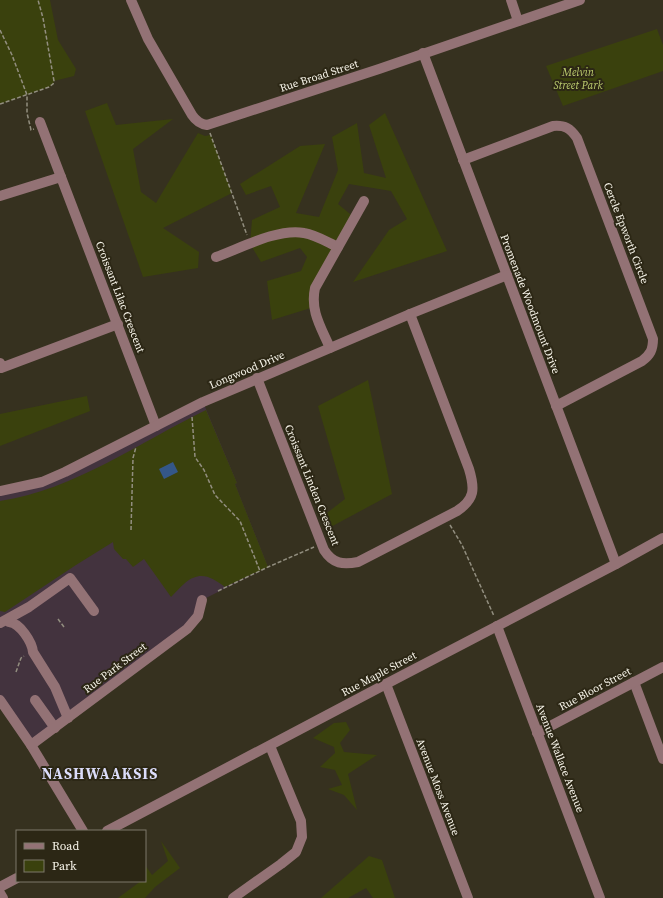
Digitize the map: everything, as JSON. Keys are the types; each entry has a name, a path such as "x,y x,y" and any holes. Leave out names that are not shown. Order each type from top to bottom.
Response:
{"street":[{"path":"131,0 148,39 192,115 196,121 201,124 208,125"},
{"path":"511,0 518,21"},
{"name":"Rue Broad Street","path":"208,125 364,74 580,0"},
{"name":"Promenade Woodmount Drive","path":"423,53 616,564"},
{"name":"Croissant Lilac Crescent","path":"40,122 156,426"},
{"name":"Cercle Epworth Circle","path":"463,160 553,126 562,125 571,130 577,138 653,339 653,347 649,356 642,361 556,406"},
{"path":"0,196 61,177"},
{"path":"330,348 316,316 313,297 315,288 364,201"},
{"path":"216,258 276,234 290,231 304,232 338,247"},
{"name":"Longwood Drive","path":"0,491 48,479 65,472 203,402 410,314 507,275"},
{"name":"Croissant Linden Crescent","path":"257,378 328,557 340,564 358,562 457,510 467,504 472,495 473,483 470,469 410,314"},
{"path":"0,363 1,368 118,324"},
{"name":"Rue Maple Street","path":"109,830 386,684 495,621 616,564 663,538"},
{"path":"5,622 70,578 94,610"},
{"name":"Rue Park Street","path":"31,746 188,629 198,616 202,600"},
{"name":"Avenue Wallace Avenue","path":"495,621 600,898"},
{"path":"5,622 13,623 19,628 32,647 33,652 55,687 68,718"},
{"name":"Rue Bloor Street","path":"538,733 663,667"},
{"path":"634,682 663,759"},
{"name":"Avenue Moss Avenue","path":"386,684 468,898"},
{"path":"0,700 31,746 82,830"},
{"path":"35,700 55,728"},
{"path":"233,898 296,852 302,837 301,821 270,746"},
{"path":"0,887 16,879"},
{"path":"0,893 3,898"}],"path":[{"path":"0,104 49,87 53,84 54,81 43,18 38,0"},
{"path":"0,30 12,55 27,95 27,113 31,130 36,129 40,122"},
{"path":"208,125 250,244"},
{"path":"192,417 195,457 204,470 215,495 240,521 260,571"},
{"path":"130,530 133,458 136,447"},
{"path":"445,516 462,545 495,621"},
{"path":"218,591 322,544"},
{"path":"58,619 64,627"},
{"path":"16,672 21,658"}],"shaded area":[{"path":"203,402 237,483 235,484 268,567 202,600 198,616 31,745 0,700 0,491 42,482"}],"green space":[{"path":"0,0 50,0 58,40 76,69 74,76 54,81 49,87 0,104"},
{"name":"Melvin Street Park","path":"657,29 663,45 663,71 563,106 546,66"},
{"path":"107,103 116,125 173,119 133,149 141,192 156,203 198,133 205,136 211,135 232,193 163,228 199,252 198,268 143,277 85,111"},
{"path":"385,113 447,251 353,282 389,230 407,219 391,191 349,184 338,204 355,218 315,288 314,307 272,320 267,281 301,271 307,257 300,248 261,262 250,244 252,220 280,207 271,186 246,195 240,184 300,146 325,144 296,213 319,217 338,170 332,137 357,123 364,173 386,178 369,125"},
{"path":"368,380 392,494 327,529 323,516 345,499 318,406"},
{"path":"87,396 90,411 0,446 0,414"},
{"path":"206,410 237,483 235,484 268,567 225,587 206,576 196,577 185,583 171,597 144,559 133,567 114,549 113,542 5,612 0,611 0,501 54,487 80,476"},
{"path":"346,722 350,730 340,743 344,752 377,755 348,774 357,810 344,795 328,789 342,785 335,770 320,767 335,753 334,747 313,738 334,723"},
{"path":"161,841 180,868 155,887 145,898 118,898 140,882 146,882 146,866 152,875 168,861"},
{"path":"369,856 382,860 395,898 373,898 366,888 348,898 321,898"}],"water":[{"path":"173,462 178,472 164,479 159,469"}],"district":[{"name":"NASHWAAKSIS","path":"100,773"}]}
